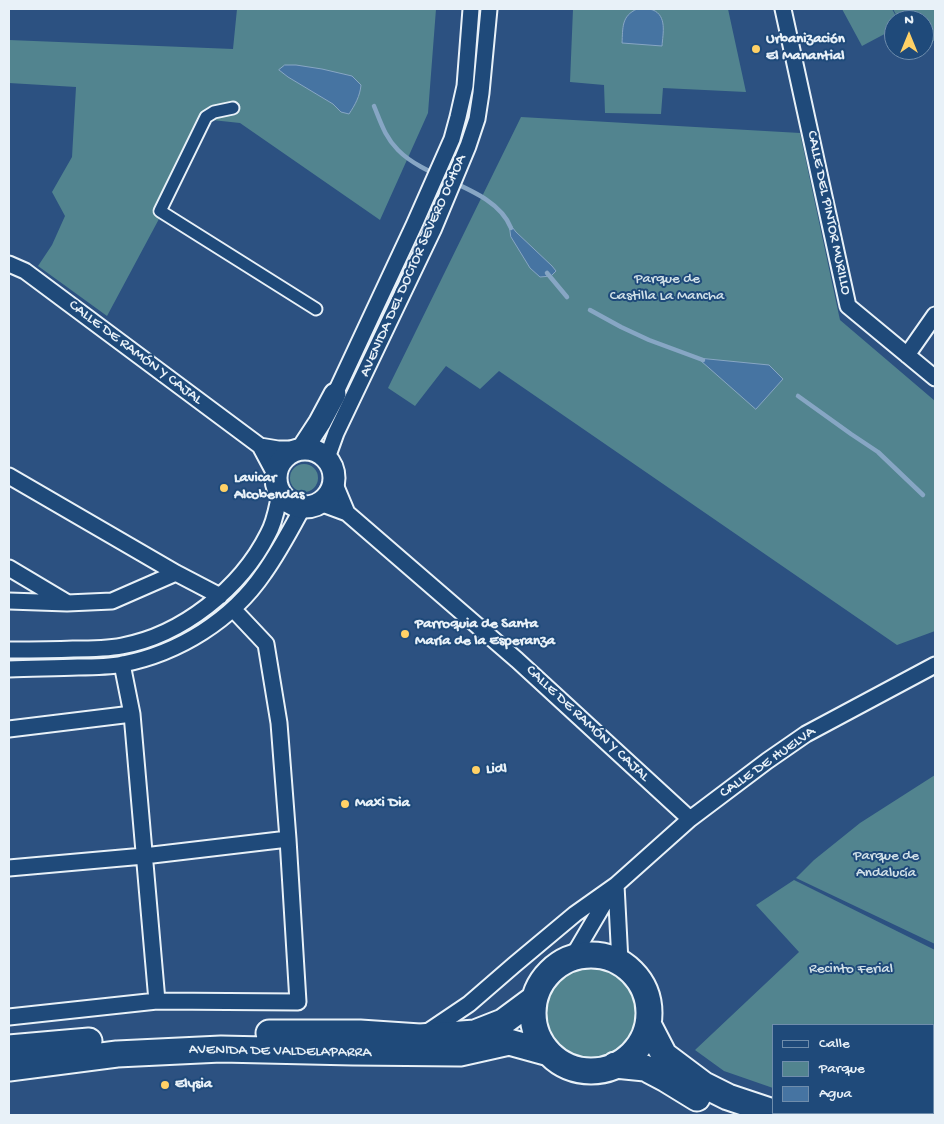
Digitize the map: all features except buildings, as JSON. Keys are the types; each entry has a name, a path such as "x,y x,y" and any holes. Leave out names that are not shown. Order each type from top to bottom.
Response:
{"highway":[{"path":"588,955 605,956 620,962 634,974 644,989 649,1006 648,1024 641,1041 630,1055 615,1065 598,1070 580,1070 563,1064 549,1053 538,1037 533,1018 534,999 542,981 555,967 572,958 588,955"},
{"name":"AVENIDA DE VALDELAPARRA","path":"9,1048 154,1036 220,1033 345,1033 420,1037 475,1032 503,1022 534,999"},
{"path":"648,1024 664,1055 704,1085 728,1097 772,1113"},
{"name":"AVENIDA DE VALDELAPARRA","path":"9,1068 117,1054 221,1049 460,1053 509,1042 549,1053"},
{"path":"615,1065 645,1068 714,1108 731,1115"}],"main road":[{"name":"AVENIDA DEL DOCTOR SEVERO OCHOA","path":"299,449 320,422 335,394"},
{"path":"299,449 312,449 320,452 326,458 334,473 332,490 327,497 312,505 294,506 286,501 278,484 277,466 282,459 288,453 299,449"}],"street":[{"name":"AVENIDA DEL DOCTOR SEVERO OCHOA","path":"335,394 452,139 464,86 471,9"},
{"name":"AVENIDA DEL DOCTOR SEVERO OCHOA","path":"326,458 336,433 433,230 468,146 479,110 489,9"},
{"name":"CALLE DEL PINTOR MURILLO","path":"784,9 848,306 935,378"},
{"path":"233,108 214,112 206,117 160,211 316,309"},
{"name":"CALLE DE RAMÓN Y CAJAL","path":"9,264 25,271 260,446 278,450 299,449"},
{"path":"907,355 935,315"},
{"name":"CALLE DE RAMÓN Y CAJAL","path":"260,446 278,484"},
{"path":"9,476 176,574 220,596"},
{"name":"CALLE DE RAMÓN Y CAJAL","path":"334,482 346,513"},
{"path":"9,650 122,647 135,644 178,626 220,596 252,560 269,534 278,484"},
{"path":"9,669 122,664 157,655 176,647 198,635 233,609 263,575 312,505"},
{"name":"CALLE DE RAMÓN Y CAJAL","path":"312,505 346,513 517,660 690,819"},
{"path":"9,568 67,603"},
{"path":"9,601 67,603 112,601 176,574"},
{"path":"9,1017 157,1001 298,1002 279,723 266,644 233,609"},
{"path":"122,664 132,714 157,1001"},
{"name":"CALLE DE HUELVA","path":"616,884 690,819 806,734 935,665"},
{"path":"9,729 132,714"},
{"path":"9,868 144,856 288,839"},
{"path":"572,958 616,884"},
{"path":"616,884 620,962"},
{"path":"420,1037 470,1004 514,965 616,884"}],"green space":[{"path":"237,9 436,9 428,113 380,220 240,123 212,120 107,316 38,266 52,245 65,216 52,192 72,157 76,87 9,83 9,40 233,49"},
{"path":"573,9 728,9 746,92 663,88 661,114 605,113 604,85 570,82"},
{"path":"842,9 892,9 884,10 884,34 862,46"},
{"path":"935,9 935,40 934,10 894,10"},
{"name":"Parque de Castilla La Mancha","path":"521,117 800,133 840,320 935,401 935,631 897,645 499,371 480,389 446,366 415,406 388,388"},
{"path":"304,464 314,468 318,478 314,488 304,492 294,488 290,478 294,468"},
{"name":"Parque de Andalucía","path":"935,775 935,944 796,878 814,860 860,823"},
{"name":"Recinto Ferial","path":"794,880 935,950 935,1115 850,1114 934,1114 934,1024 772,1024 772,1088 724,1071 695,1050 799,952 756,905"},
{"path":"591,960 611,964 620,969 634,983 639,992 643,1012 639,1032 634,1041 620,1055 611,1060 591,1064 571,1060 562,1055 548,1041 543,1032 539,1012 543,992 548,983 562,969 571,964"}],"water":[{"path":"637,9 651,9 660,16 663,25 662,46 622,43 625,19"},
{"path":"285,65 322,69 352,76 361,85 360,93 349,114 341,112 333,104 279,70"},
{"path":"509,223 556,271 551,276 540,277 530,268 511,237"},
{"path":"698,358 769,365 783,379 756,409"}],"waterway":[{"path":"374,106 381,124 398,150 426,170 476,193 491,203 503,214 511,228"},
{"path":"547,273 567,297"},
{"path":"590,310 649,340 703,360"},
{"path":"798,396 878,452 923,495"}],"place":[{"name":"Urbanización El Manantial","path":"756,49"},
{"name":"Lavicar Alcobendas","path":"224,488"},
{"name":"Parroquia de Santa María de la Esperanza","path":"405,634"},
{"name":"Lidl","path":"476,770"},
{"name":"Maxi Dia","path":"345,804"},
{"name":"Elysia","path":"165,1085"}]}
